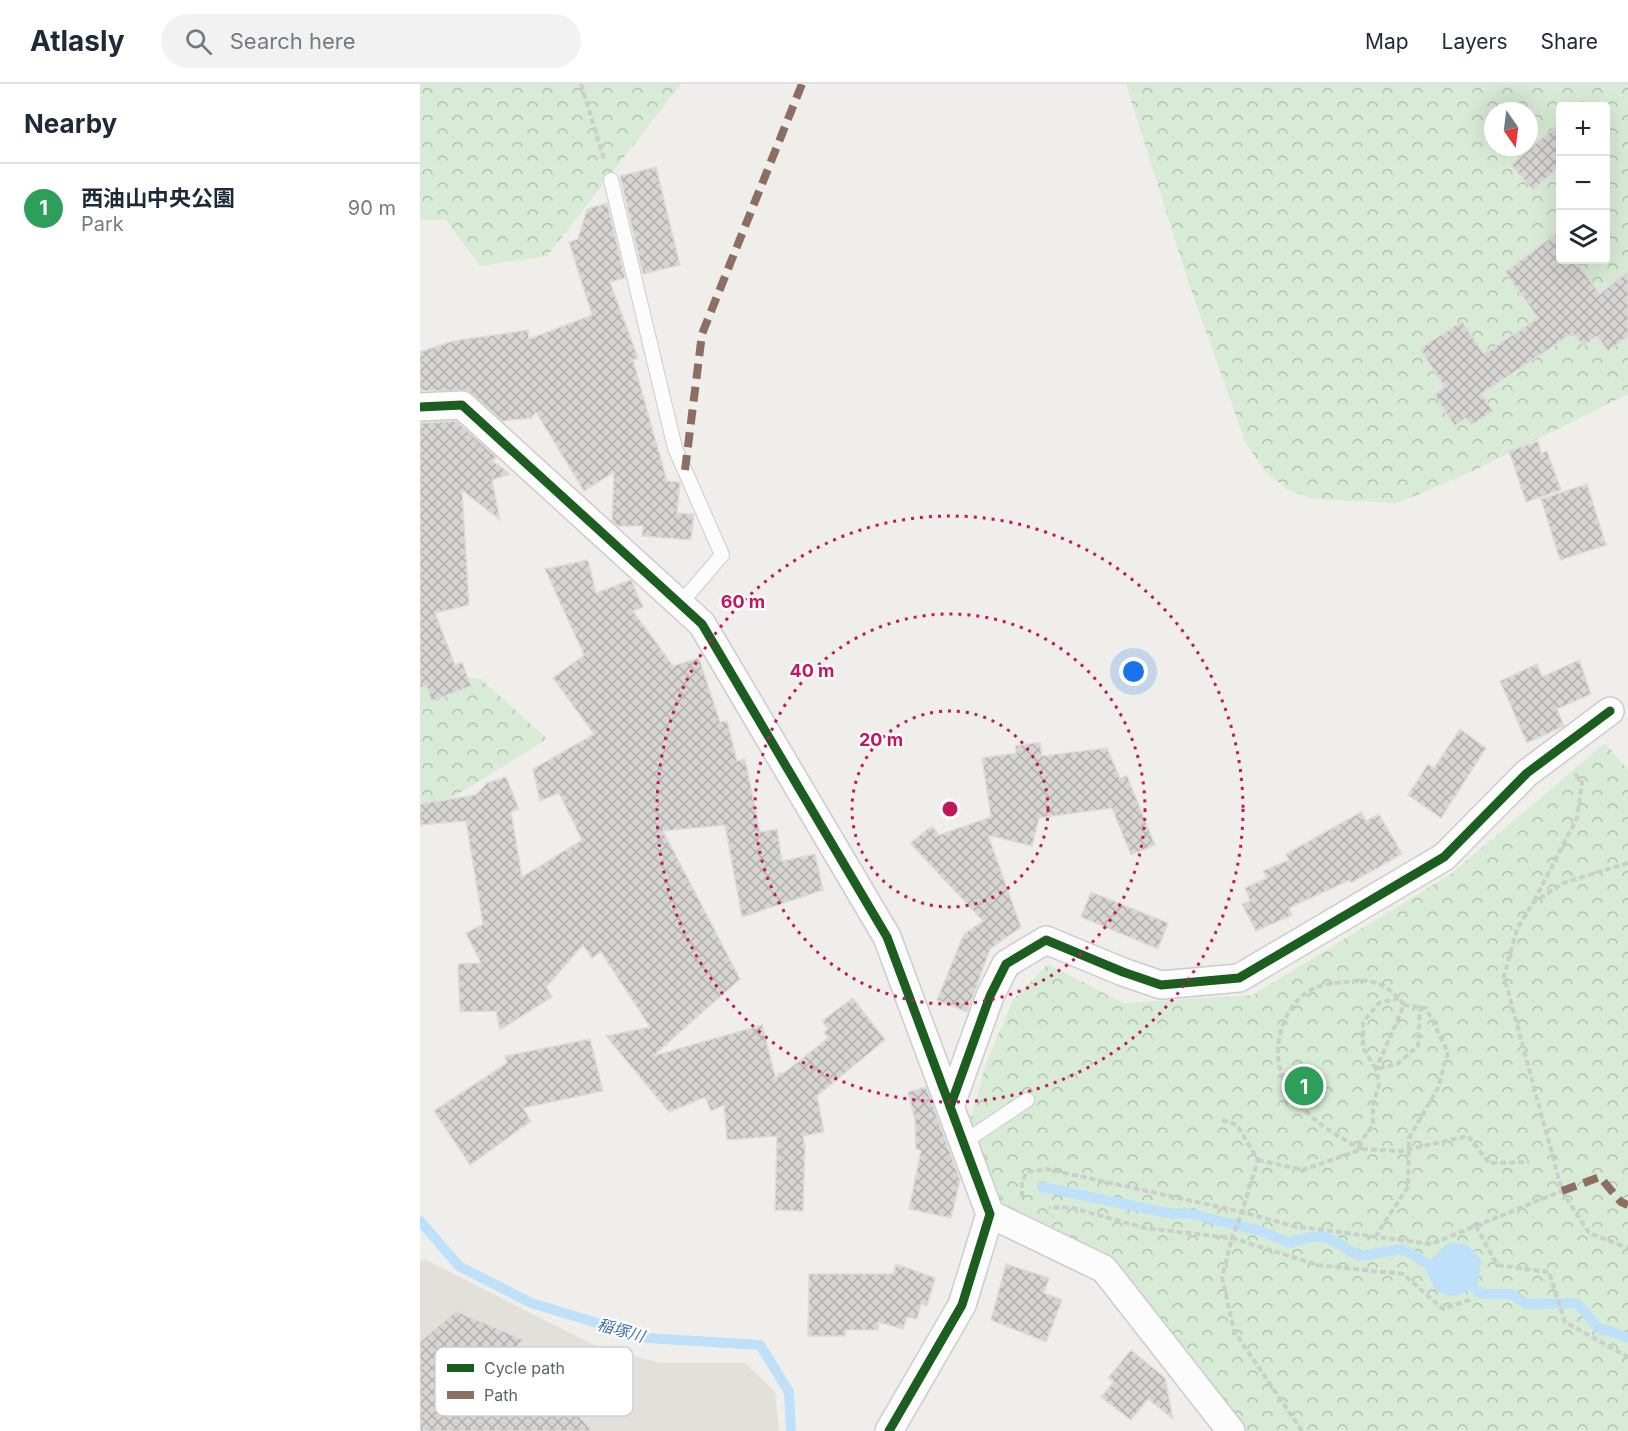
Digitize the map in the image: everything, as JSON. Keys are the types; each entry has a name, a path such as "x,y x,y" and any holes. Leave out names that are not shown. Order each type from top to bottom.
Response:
{"street":[{"path":"420,407 462,405 702,624 887,937 964,1142 1006,1214 1104,1269 1231,1431"},
{"path":"950,1107 990,996 1006,964 1046,940 1161,985 1239,978 1444,857 1527,773 1610,711"},
{"path":"890,1431 962,1305 1006,1214"}],"lane":[{"path":"611,180 675,448 722,555 680,604"},
{"path":"964,1142 1027,1100"}],"path":[{"path":"581,84 611,180"},
{"path":"1555,753 1582,782 1577,818 1517,929 1504,976 1562,1191 1590,1233 1628,1248"},
{"path":"1533,903 1563,883 1628,863"},
{"path":"1362,1149 1335,1136 1313,1118 1282,1077 1278,1051 1282,1025 1293,1006 1312,989 1368,979 1399,998 1404,1005 1420,1009 1426,1008 1448,1052 1445,1073 1431,1104 1413,1130 1408,1149 1408,1187 1375,1238"},
{"path":"1357,1147 1373,1125 1373,1104 1378,1085 1376,1069 1363,1048 1363,1022 1379,1003 1399,998"},
{"path":"1376,1069 1404,1005"},
{"path":"1376,1069 1397,1064 1418,1046 1420,1009"},
{"path":"1222,1120 1237,1125 1258,1160 1303,1170 1362,1149 1408,1149 1468,1136 1489,1163 1529,1162"},
{"path":"1258,1160 1240,1220 1232,1238 1222,1277 1234,1331 1302,1431"},
{"path":"1006,1214 1022,1199 1022,1181 1027,1172 1047,1169 1242,1212 1293,1226 1431,1244 1562,1191"},
{"path":"1006,1214 1073,1208 1145,1228 1232,1238 1318,1265 1403,1274 1443,1309 1472,1299"},
{"path":"1476,1226 1497,1264 1549,1272 1565,1322 1628,1357"}],"shaded area":[{"path":"424,1259 601,1347 435,1347 435,1416 633,1416 633,1356 660,1363 745,1363 775,1392 779,1431 420,1431 420,1262"}],"green space":[{"path":"420,84 681,84 547,256 480,266 446,220 420,220"},
{"path":"1126,84 1628,84 1628,394 1471,472 1398,503 1312,499 1287,489 1266,472 1246,444 1187,278"},
{"path":"420,671 481,679 547,739 426,814 420,812"},
{"path":"1605,743 1628,770 1628,1431 1231,1431 1104,1269 990,1214 964,1142 986,1064 1013,1000 1048,964 1123,1003 1253,995 1451,874"}],"building":[{"path":"1556,126 1556,170 1533,190 1511,165 1522,156 1538,156 1538,142"},
{"path":"656,167 680,265 643,274 620,176"},
{"path":"607,203 625,278 610,282 638,358 633,360 667,481 680,482 677,513 694,514 691,540 642,536 643,526 618,526 612,521 614,472 584,491 536,412 531,418 503,421 467,390 420,391 420,352 453,341 528,330 529,339 592,315 569,242 578,239 587,209"},
{"path":"1556,234 1556,264 1577,264 1600,294 1628,271 1628,336 1608,351 1597,336 1583,346 1573,333 1481,394 1493,411 1471,425 1466,418 1455,426 1434,395 1445,387 1420,349 1462,321 1484,354 1538,318 1505,272"},
{"path":"456,421 496,457 493,461 510,474 492,480 500,520 462,490 469,605 435,613 455,665 462,662 471,686 432,701 426,686 420,688 420,423"},
{"path":"1538,441 1541,453 1547,451 1561,490 1526,502 1509,451"},
{"path":"1587,484 1606,545 1560,560 1541,499"},
{"path":"588,560 596,593 631,580 643,607 633,611 673,666 699,658 720,722 727,721 737,761 745,759 760,832 777,829 782,861 815,854 823,890 742,917 725,825 663,831 740,979 653,1056 762,1025 776,1079 779,1073 784,1073 828,1038 824,1032 828,1029 822,1021 853,998 885,1040 817,1096 824,1132 803,1136 805,1147 803,1211 775,1210 777,1136 727,1140 724,1105 711,1111 705,1097 669,1112 606,1036 650,1027 601,952 592,958 583,945 546,987 552,997 500,1030 496,1011 460,1012 458,964 481,963 466,933 483,924 466,821 420,825 420,804 476,795 487,783 506,777 519,809 511,812 522,877 582,840 559,793 540,801 533,769 594,734 553,678 584,655 545,569"},
{"path":"1579,660 1591,694 1557,709 1564,726 1527,743 1500,681 1537,664 1542,677"},
{"path":"1460,729 1486,748 1441,818 1408,795 1428,764 1434,768"},
{"path":"1040,742 1042,756 1107,748 1120,778 1127,776 1155,845 1131,855 1112,808 1039,818 1032,846 988,835 1021,927 990,949 967,1012 937,1000 964,934 983,921 910,843 932,826 939,835 991,817 982,758 1016,753 1015,746"},
{"path":"1361,812 1366,821 1379,814 1402,854 1351,883 1350,880 1289,908 1292,915 1256,931 1242,904 1250,901 1245,888 1267,878 1263,871 1289,860 1286,854"},
{"path":"1091,892 1168,923 1158,949 1081,917"},
{"path":"590,1039 603,1091 523,1108 531,1121 470,1165 434,1111 507,1063 505,1056"},
{"path":"926,1087 960,1180 951,1218 909,1209 921,1150 916,1149 915,1120 908,1092"},
{"path":"896,1264 935,1278 927,1306 921,1304 917,1319 907,1317 903,1329 878,1322 878,1330 846,1330 845,1336 808,1336 809,1274 893,1274"},
{"path":"1006,1264 1049,1278 1044,1293 1062,1300 1046,1342 991,1320"},
{"path":"456,1311 524,1340 518,1345 520,1347 435,1347 435,1416 579,1416 592,1431 420,1431 420,1342"},
{"path":"1131,1350 1165,1378 1173,1419 1148,1399 1131,1420 1101,1397 1114,1382 1108,1378"}],"waterway":[{"path":"1042,1187 1173,1214 1187,1213 1261,1231 1290,1243 1319,1236 1359,1256 1403,1249 1429,1265 1439,1286 1452,1291 1473,1281 1476,1261 1464,1249 1450,1248 1434,1264 1437,1277 1450,1286 1456,1286 1468,1280 1470,1263 1461,1253 1444,1256 1440,1268 1444,1278 1452,1281 1462,1279 1466,1271 1465,1261 1452,1257 1447,1262 1445,1270 1450,1275 1457,1276 1460,1271 1459,1265 1454,1262 1451,1266 1453,1268"},
{"name":"稲塚川","path":"420,1221 459,1266 531,1303 647,1338 760,1345 789,1392 791,1431"},
{"path":"1469,1284 1481,1294 1511,1294 1526,1304 1577,1303 1597,1327 1628,1338"}],"marked path":[{"path":"685,470 702,334 802,84"},
{"path":"1562,1191 1600,1177 1621,1202 1628,1205"}],"cycle path":[{"path":"420,407 462,405 702,624 887,937 990,1214 962,1305 889,1431"},
{"path":"950,1107 990,996 1006,964 1046,940 1161,985 1239,978 1444,857 1527,773 1610,711"}],"place":[{"name":"西油山中央公園","path":"1304,1086"}]}
